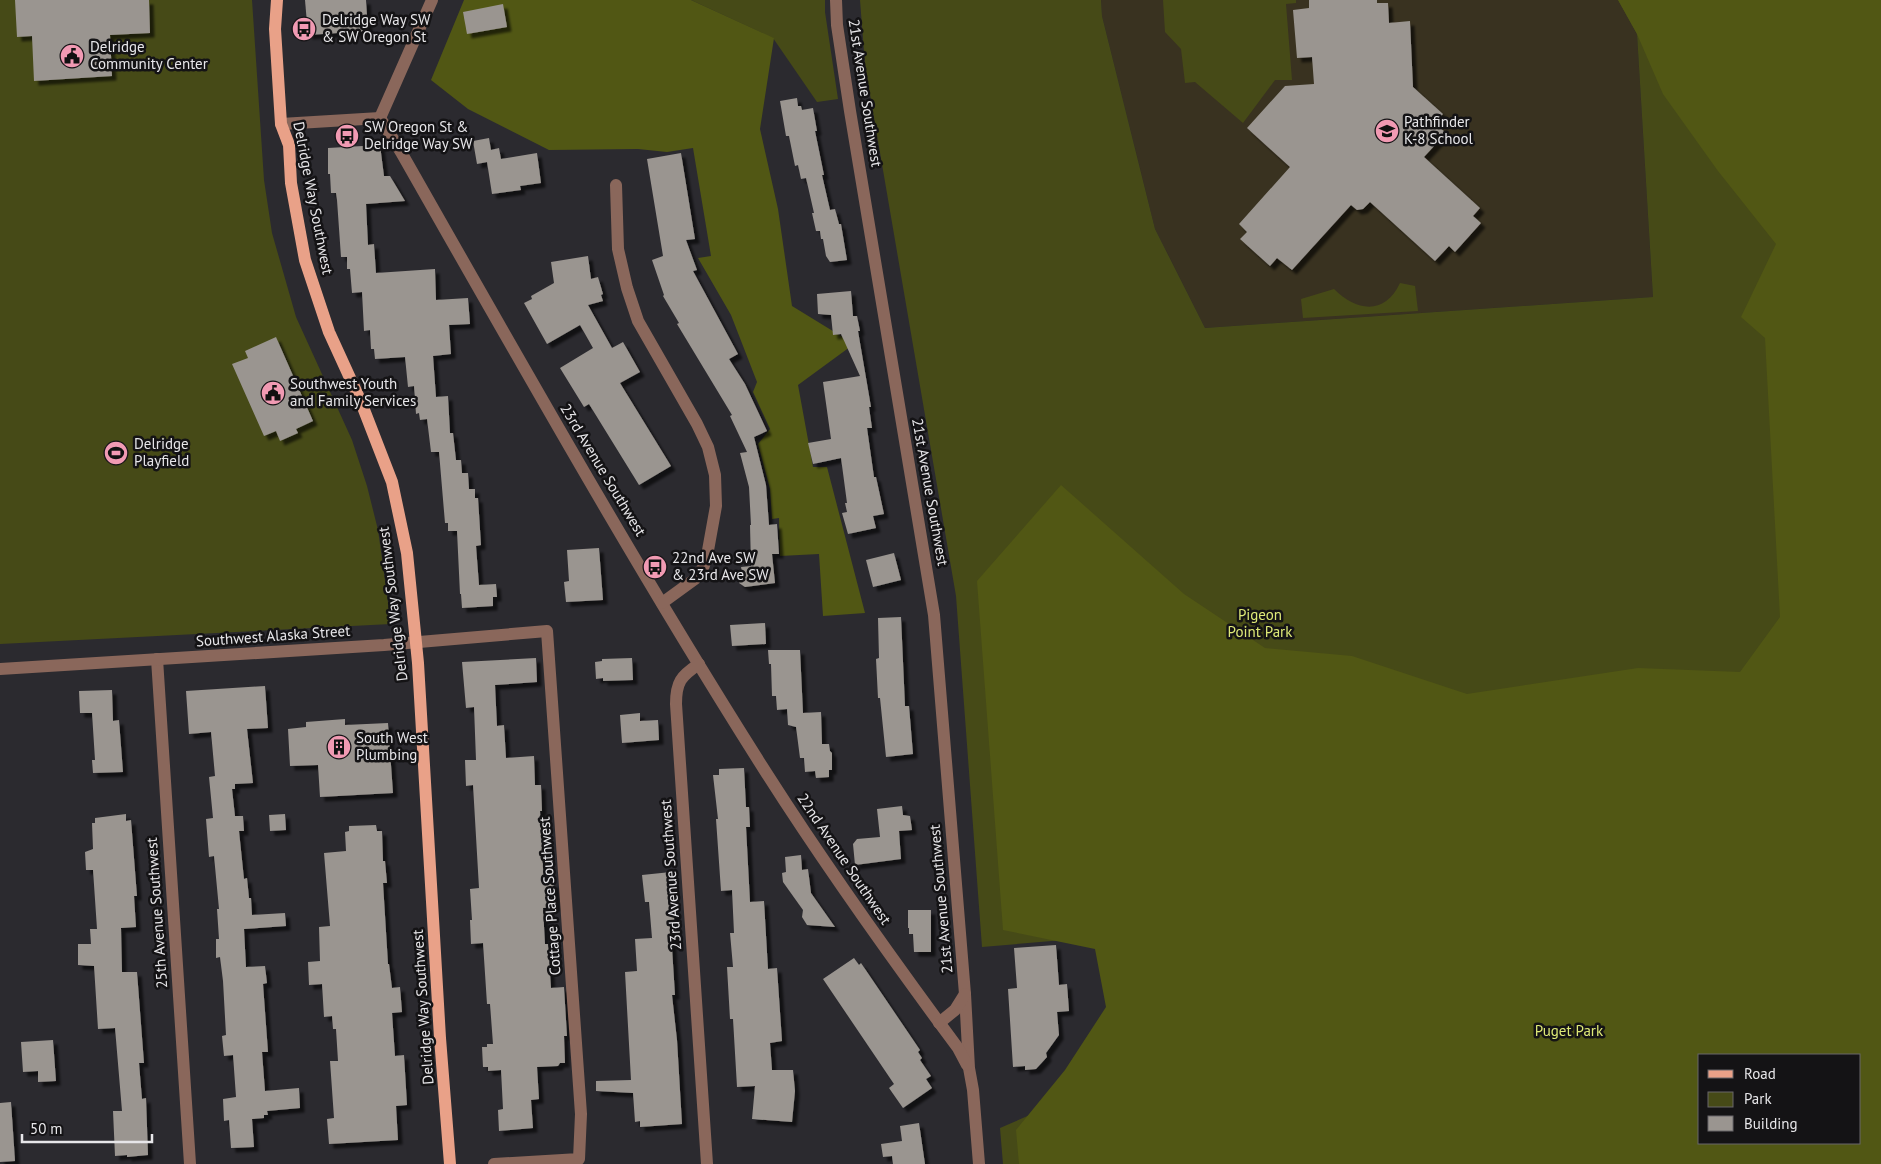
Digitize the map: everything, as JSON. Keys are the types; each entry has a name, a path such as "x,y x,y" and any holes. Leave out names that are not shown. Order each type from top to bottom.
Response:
{"main road":[{"name":"Delridge Way Southwest","path":"277,0 275,29 281,124 289,146 292,183 305,260 329,332 361,402 392,482 407,553 416,641 440,1038 450,1164"}],"street":[{"path":"281,124 380,118 432,0"},
{"name":"21st Avenue Southwest","path":"836,0 837,25 850,112 934,615 965,994 969,1068 973,1090 979,1164"},
{"name":"23rd Avenue Southwest","path":"380,118 556,425 699,664 684,674 676,693 676,704 707,1164"},
{"path":"616,185 618,249 627,288 638,321 697,424 708,447 716,475 716,506 704,568 695,579 662,603"},
{"name":"Southwest Alaska Street","path":"0,668 384,645 547,631"},
{"name":"Cottage Place Southwest","path":"494,1164 580,1159 581,1114 547,631"},
{"name":"25th Avenue Southwest","path":"157,660 190,1164"},
{"name":"22nd Avenue Southwest","path":"699,664 829,867 961,1053 969,1068"},
{"name":"21st Avenue Southwest","path":"939,1023 955,1010 965,994"}],"shaded area":[{"name":"Pathfinder K-8 School","path":"1101,0 1618,0 1637,34 1653,297 1205,328 1155,229 1102,16"}],"green space":[{"name":"Delridge Playfield","path":"0,0 252,0 264,180 272,233 296,317 352,440 367,486 378,530 391,624 0,644"},
{"path":"464,0 691,0 774,38 760,129 778,209 792,306 854,344 798,385 813,467 827,467 865,613 823,616 819,554 780,556 779,518 772,519 770,489 758,444 770,429 753,392 757,382 731,315 698,258 711,256 693,148 667,152 638,149 549,150 468,109 431,80"},
{"path":"691,0 825,0 825,12 838,99 817,102 773,38"},
{"name":"Pigeon Point Park","path":"860,0 1101,0 1102,16 1155,229 1205,328 1653,297 1637,34 1618,0 1763,0 1881,1164 1003,1164 1000,1128 1048,1107 1069,1080 1147,933 982,947 956,596 865,65"},
{"path":"1163,0 1296,0 1296,3 1286,4 1292,80 1275,80 1243,123 1195,82 1185,83 1181,49 1165,32"},
{"name":"Puget Park","path":"1618,0 1881,0 1881,1164 1019,1164 1016,1130 1065,1070 1106,1007 1095,949 1003,930 977,581 1061,485 1184,594 1265,648 1352,656 1467,694 1638,668 1740,672 1780,617 1765,338 1741,317 1776,244 1718,171 1663,94 1637,34"},
{"path":"1400,283 1415,286 1418,311 1303,318 1301,299 1334,289 1352,302 1370,307 1387,301"}],"building":[{"name":"Delridge Community Center","path":"15,0 149,0 150,33 110,35 112,76 34,81 32,36 17,37"},
{"path":"305,0 366,0 368,31 308,35"},
{"path":"1309,0 1377,0 1377,3 1388,3 1389,23 1410,21 1413,87 1443,114 1435,123 1446,133 1424,157 1480,208 1473,216 1481,223 1455,252 1449,246 1435,261 1370,202 1363,209 1357,210 1351,205 1292,270 1277,258 1270,266 1240,239 1247,232 1239,224 1290,167 1247,128 1285,86 1314,84 1312,57 1297,58 1293,10 1309,8"},
{"path":"503,4 507,27 467,34 463,12"},
{"path":"797,98 798,106 801,106 802,110 813,108 817,131 815,131 824,175 822,175 830,210 835,209 839,224 841,224 847,260 830,262 826,256 820,231 816,231 806,178 801,179 798,165 795,166 789,136 786,136 780,101"},
{"path":"489,138 491,150 499,148 501,159 537,153 541,183 520,186 521,190 492,194 487,162 477,164 473,141"},
{"path":"380,145 384,176 390,176 405,201 366,204 368,245 374,244 376,273 435,269 436,300 468,298 470,324 449,325 451,354 433,356 436,397 448,396 450,433 453,433 456,460 461,460 462,473 468,473 469,489 475,489 475,498 478,498 481,545 476,546 479,585 496,584 497,597 493,597 493,606 462,608 457,531 448,531 448,523 445,523 439,452 431,452 427,419 420,420 419,413 416,414 414,386 408,387 405,357 375,359 374,349 371,349 370,330 364,331 362,292 352,293 350,269 347,269 347,257 341,257 336,193 331,193 330,174 328,174 328,148"},
{"path":"681,153 695,239 686,240 697,270 693,271 738,354 729,359 745,384 767,431 754,437 766,485 769,525 777,524 779,554 772,554 775,583 745,587 739,583 738,572 742,572 741,567 751,566 749,487 740,453 747,452 730,416 732,415 677,324 679,323 663,296 652,260 663,256 647,159"},
{"path":"588,256 591,279 598,277 603,301 588,305 612,348 623,342 640,372 620,383 671,466 639,485 589,404 584,407 560,368 593,348 580,325 547,344 524,303 532,299 531,296 554,283 551,262"},
{"path":"851,291 853,316 857,316 860,331 858,331 871,407 869,407 872,428 867,428 874,477 876,477 884,514 873,516 876,528 848,534 842,513 847,512 845,503 847,503 841,458 813,464 808,443 831,439 823,382 860,376 841,334 833,335 831,315 818,314 817,294"},
{"name":"Southwest Youth and Family Services","path":"276,337 313,421 296,429 298,433 280,441 276,431 264,436 232,364 248,358 245,351"},
{"path":"599,548 603,600 566,602 564,582 569,581 567,550"},
{"path":"894,553 901,580 873,587 866,560"},
{"path":"901,617 905,706 909,706 913,754 886,757 880,698 878,698 876,659 879,658 878,618"},
{"path":"765,623 766,644 732,646 730,625"},
{"path":"768,650 800,650 803,713 821,712 822,744 829,744 832,753 832,770 829,770 829,777 816,778 815,771 805,772 804,758 800,758 796,727 788,725 787,709 777,710 776,696 772,696 771,664 769,664"},
{"path":"536,658 537,682 495,685 497,726 504,725 506,758 534,756 535,785 541,785 542,811 540,811 544,884 554,883 556,907 543,908 545,944 548,944 551,988 564,987 567,1036 564,1036 565,1063 560,1063 558,1066 537,1067 539,1099 531,1100 533,1128 499,1131 498,1110 503,1109 501,1070 488,1071 488,1067 483,1067 482,1047 487,1047 487,1044 493,1044 490,1004 487,1004 483,943 471,944 470,889 479,888 473,785 466,786 465,760 476,760 474,707 466,708 462,662"},
{"path":"632,658 633,680 603,681 603,678 596,679 595,662 602,661 602,659"},
{"path":"265,686 268,728 247,729 253,783 235,784 235,789 232,789 235,816 243,816 244,831 239,831 244,879 247,878 252,915 285,913 286,926 244,929 246,967 265,966 267,983 263,984 268,1052 262,1052 265,1091 299,1088 300,1108 267,1111 268,1115 264,1115 264,1118 252,1119 254,1147 231,1148 229,1120 224,1121 223,1099 236,1097 233,1055 224,1056 222,1036 226,1035 223,981 220,957 216,958 216,939 219,939 217,909 219,909 214,856 209,857 206,819 213,818 209,777 215,776 211,732 189,734 186,691"},
{"path":"112,690 113,721 119,720 123,772 93,773 92,760 95,760 92,713 80,713 79,691"},
{"path":"640,713 640,721 658,720 659,740 622,743 620,715"},
{"name":"South West Plumbing","path":"345,719 345,725 388,723 393,793 320,797 318,765 290,766 288,729 306,727 306,722"},
{"path":"744,768 746,807 749,807 750,827 746,827 750,902 764,901 768,969 777,968 782,1041 770,1043 772,1070 793,1070 795,1091 792,1122 752,1119 755,1086 737,1087 733,1019 730,1019 727,967 733,967 730,933 734,933 732,890 721,891 716,819 718,819 713,775 719,775 719,769"},
{"path":"902,806 903,815 910,816 912,830 899,831 901,859 855,865 853,844 857,839 880,837 877,809"},
{"path":"126,814 126,821 131,820 137,896 134,896 136,927 121,928 122,972 137,972 144,1063 139,1063 142,1099 146,1098 148,1155 127,1157 127,1155 115,1156 113,1111 122,1111 115,1028 98,1029 94,966 78,965 78,944 91,944 90,929 97,929 93,870 86,870 85,852 93,849 92,823 95,823 95,818"},
{"path":"285,814 286,830 270,831 269,815"},
{"path":"376,825 377,831 382,831 383,861 385,861 387,883 383,883 388,964 392,988 400,987 402,1012 392,1013 395,1056 404,1055 407,1105 396,1106 398,1140 329,1144 327,1119 334,1118 330,1061 338,1061 336,1029 333,1029 332,1016 324,1017 322,984 309,985 308,962 320,961 319,927 330,926 324,853 346,851 345,832 349,831 349,826"},
{"path":"801,855 802,870 808,869 811,893 835,927 807,925 802,917 803,910 783,882 782,873 786,872 785,857"},
{"path":"671,872 675,932 671,932 675,995 672,995 677,1040 682,1124 640,1127 640,1121 635,1122 633,1093 596,1091 596,1081 631,1080 625,972 637,971 635,939 652,938 649,902 645,902 642,875"},
{"path":"908,910 931,910 931,952 914,952 913,934 909,934 908,928"},
{"path":"1056,945 1059,985 1067,984 1069,1011 1057,1012 1059,1035 1046,1053 1047,1057 1036,1069 1025,1070 1025,1066 1013,1067 1008,989 1017,988 1014,948"},
{"path":"854,958 859,965 861,963 920,1050 918,1052 922,1058 920,1060 931,1076 926,1079 932,1088 903,1108 889,1088 894,1084 823,979"},
{"path":"53,1040 56,1081 38,1082 38,1071 23,1072 21,1042"},
{"path":"11,1102 15,1161 0,1162 0,1103"},
{"path":"919,1123 925,1164 893,1164 892,1156 883,1157 881,1144 902,1141 900,1126"}],"place":[{"name":"Delridge Way SW & SW Oregon St","path":"304,29"},
{"name":"Delridge Community Center","path":"72,56"},
{"name":"Pathfinder K-8 School","path":"1387,131"},
{"name":"SW Oregon St & Delridge Way SW","path":"347,136"},
{"name":"Southwest Youth and Family Services","path":"273,393"},
{"name":"Delridge Playfield","path":"116,453"},
{"name":"22nd Ave SW & 23rd Ave SW","path":"655,567"},
{"name":"South West Plumbing","path":"339,747"}]}
